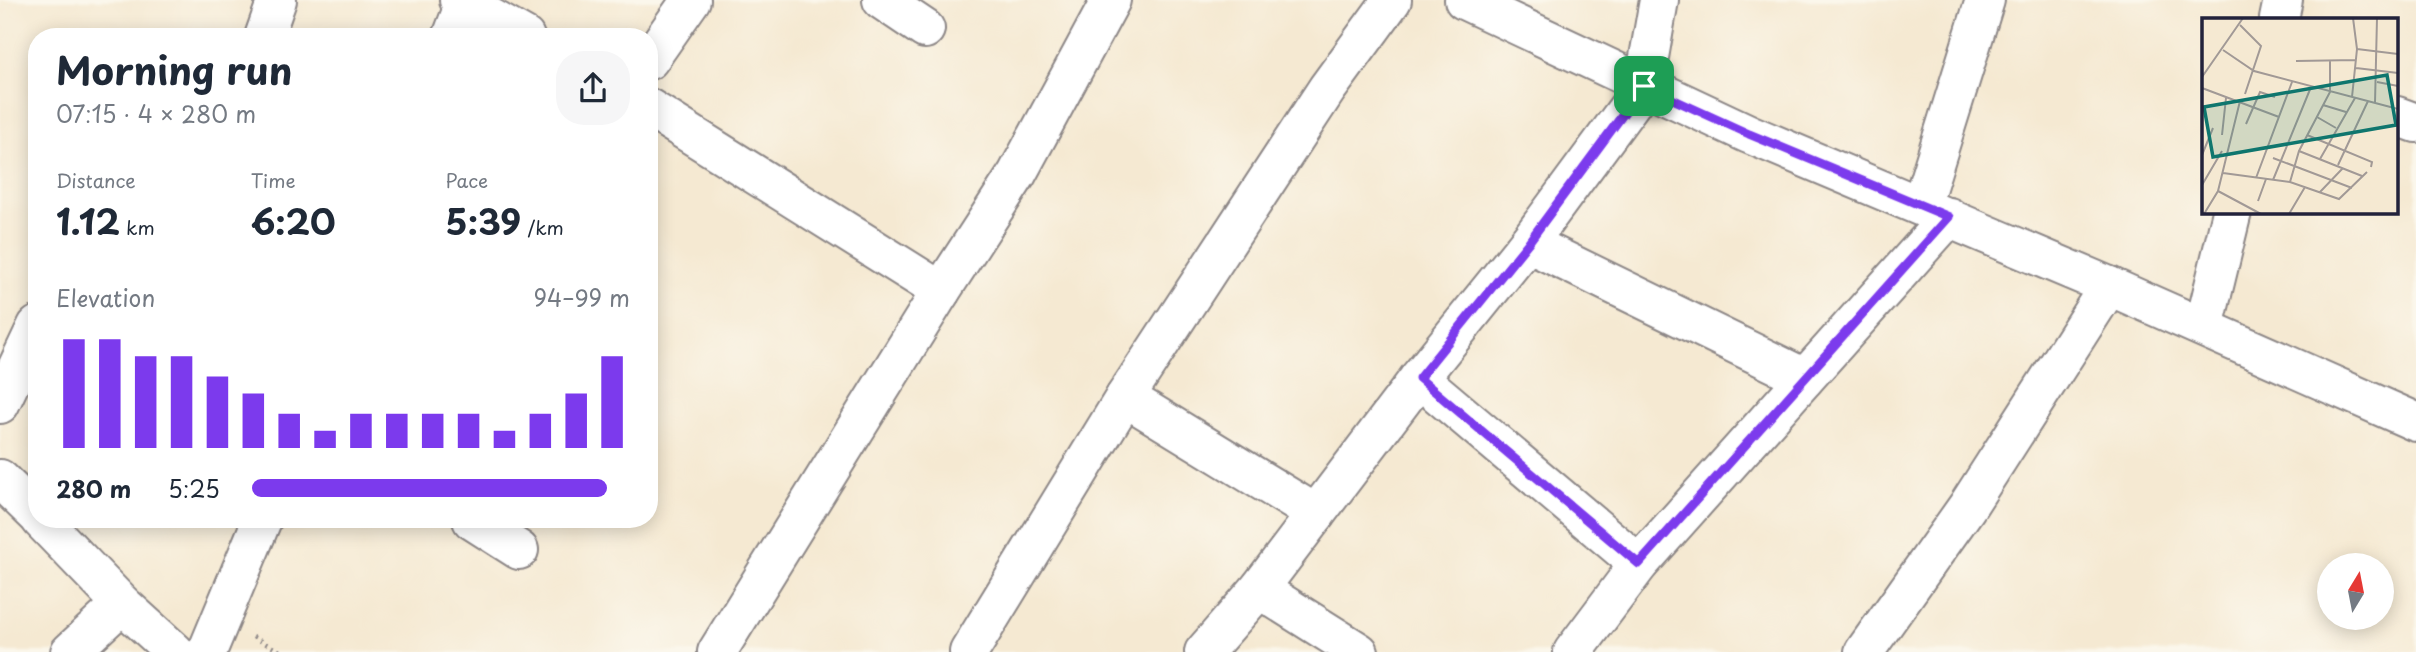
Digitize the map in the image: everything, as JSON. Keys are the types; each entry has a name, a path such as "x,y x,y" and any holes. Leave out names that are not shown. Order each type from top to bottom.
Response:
{"street":[{"path":"267,28 276,0"},
{"path":"658,47 691,0"},
{"path":"882,0 925,29"},
{"path":"717,652 941,291 1017,174 1111,0"},
{"path":"969,652 1125,397 1326,89 1392,0"},
{"path":"1464,0 1749,134 2204,327 2416,422"},
{"path":"1204,652 1259,589 1419,378 1528,243 1644,86 1659,0"},
{"path":"1573,652 1639,564 1805,378 1935,211 1985,0"},
{"path":"2279,18 2283,0"},
{"path":"459,13 500,28"},
{"path":"658,114 941,291"},
{"path":"2398,116 2416,123"},
{"path":"2204,327 2232,214"},
{"path":"1528,243 1805,378"},
{"path":"1864,652 1967,508 2109,286"},
{"path":"0,404 28,345"},
{"path":"1419,378 1639,564"},
{"path":"1125,397 1316,514"},
{"path":"0,478 28,506"},
{"path":"49,528 122,604 175,652"},
{"path":"207,652 259,528"},
{"path":"485,528 519,550"},
{"path":"1259,589 1359,652"},
{"path":"69,652 122,604"}],"route":[{"path":"1644,86 1749,134 1949,217 1639,564 1419,378 1528,243 1644,86"}]}
